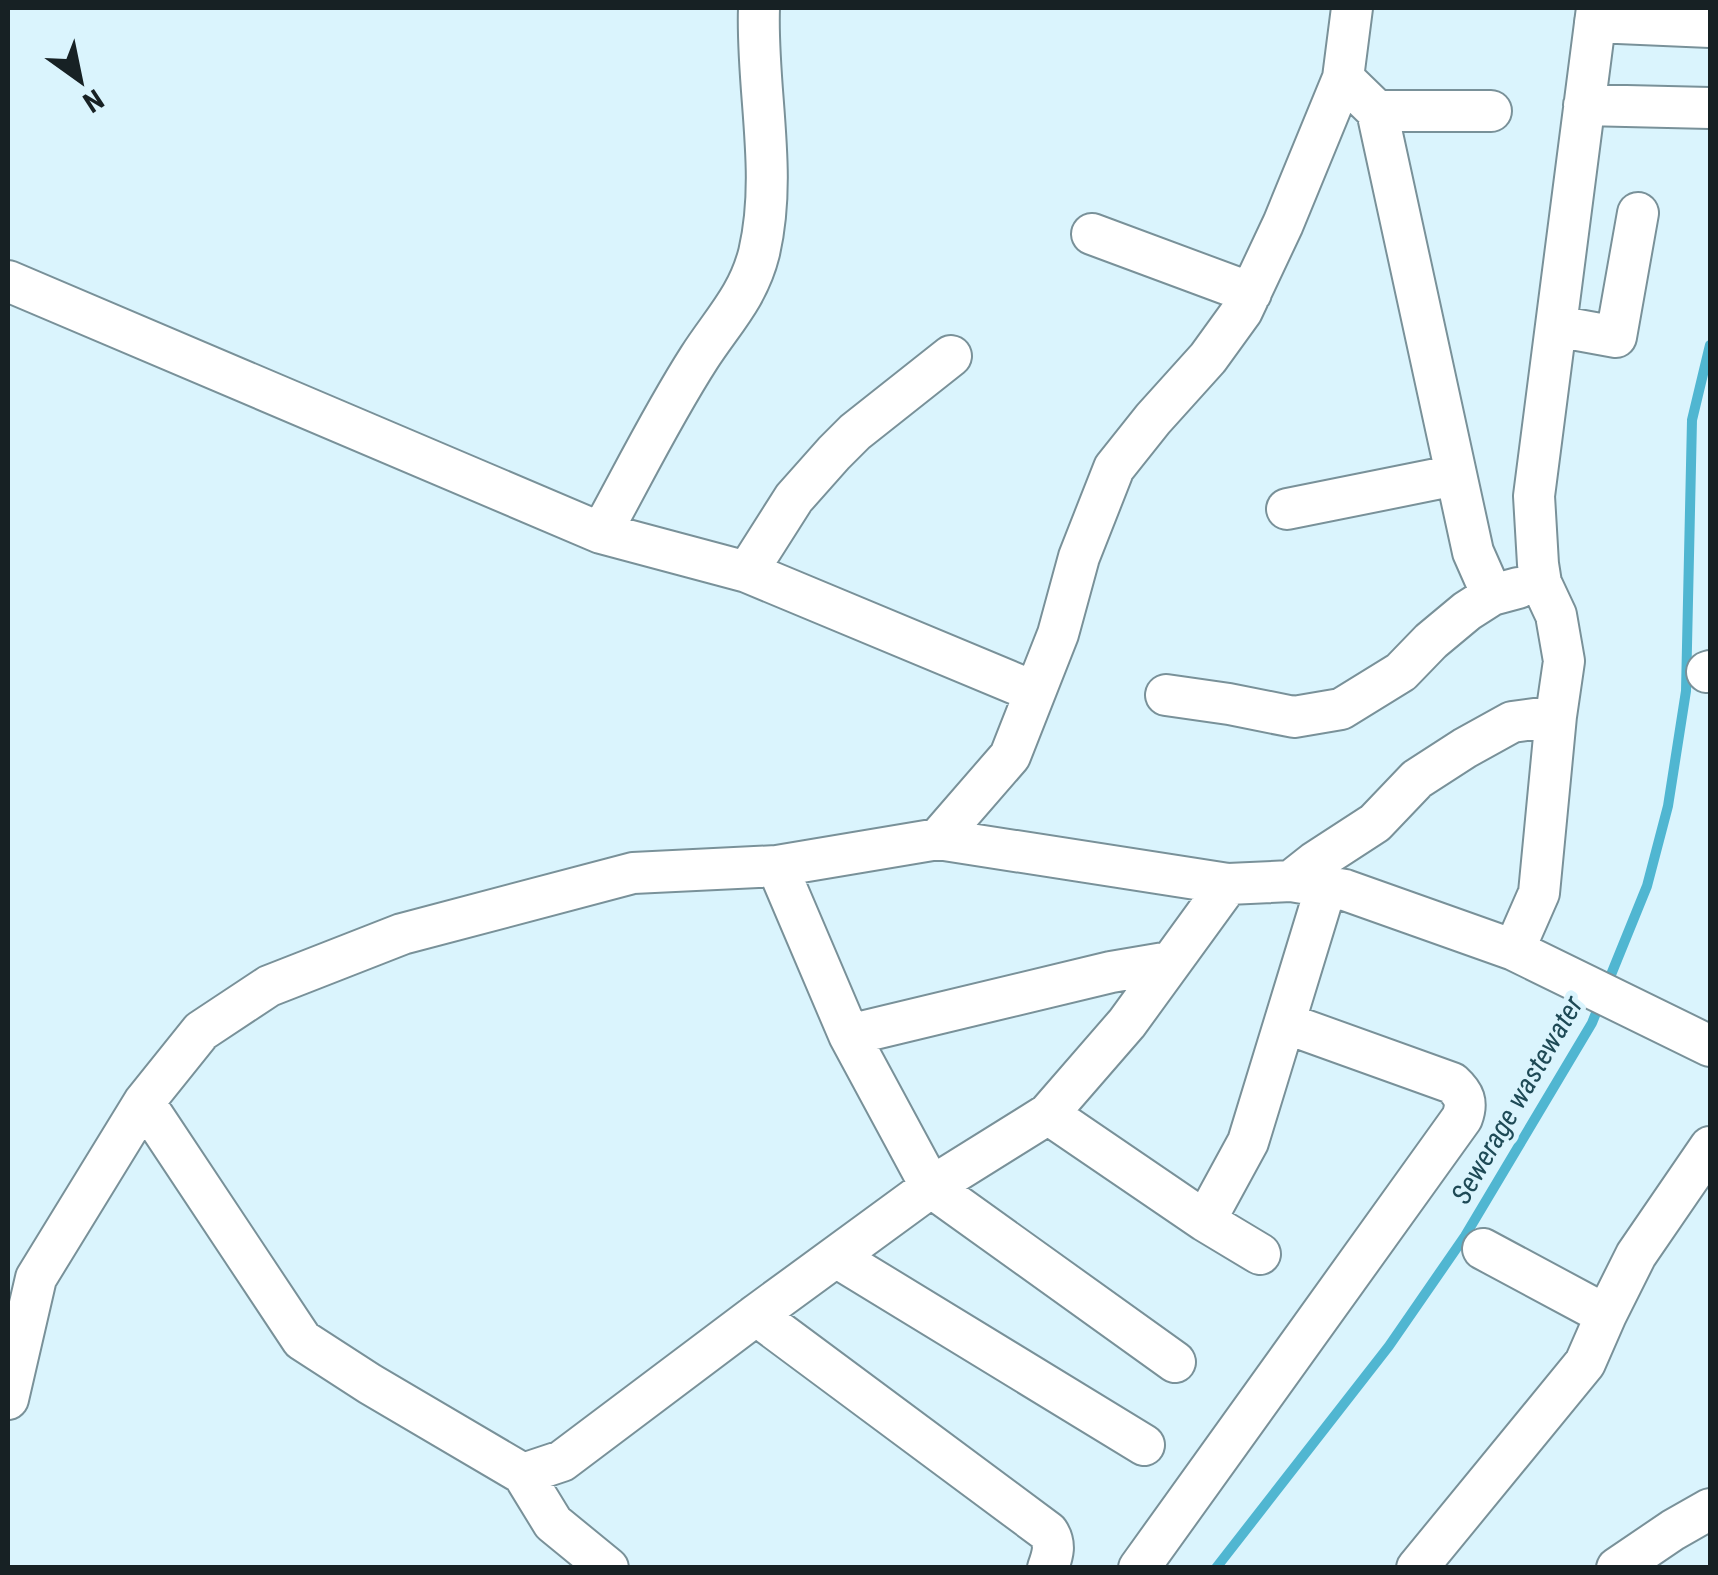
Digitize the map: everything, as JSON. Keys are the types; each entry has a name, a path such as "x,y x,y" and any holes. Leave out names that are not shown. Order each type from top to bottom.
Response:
{"street":[{"path":"600,532 699,357 749,284 760,251 767,186 759,8"},
{"path":"938,839 1010,756 1058,634 1078,557 1114,468 1208,358 1242,311 1283,224 1343,78 1352,8"},
{"path":"1514,950 1539,894 1564,661 1556,614 1541,582 1534,496 1596,15 1710,28"},
{"path":"1343,78 1376,111 1473,552 1492,594"},
{"path":"1584,105 1710,108"},
{"path":"1376,111 1491,111"},
{"path":"1556,326 1616,336 1638,213"},
{"path":"1092,234 1250,293"},
{"path":"8,281 600,532 747,572 1036,692"},
{"path":"747,572 794,498 834,454 855,432 951,356"},
{"path":"1287,509 1456,476"},
{"path":"1166,695 1294,717 1340,709 1401,672 1431,640 1492,594 1541,582"},
{"path":"1204,1221 1248,1142 1285,1022 1315,862 1375,823 1417,780 1465,748 1512,722 1556,716"},
{"path":"8,1399 36,1278 144,1102 201,1030 269,986 402,934 633,873 776,866 938,839 1228,884 1309,884 1345,890 1514,950 1710,1046"},
{"path":"776,866 849,1035 931,1187 1174,1362"},
{"path":"523,1474 562,1462 931,1187 1048,1114 1127,1023 1228,884"},
{"path":"849,1035 1111,972 1170,962"},
{"path":"1139,1568 1462,1118 1466,1106 1462,1092 1452,1083 1285,1022"},
{"path":"144,1102 302,1340 523,1474 553,1523 608,1568"},
{"path":"1048,1114 1204,1221 1260,1254"},
{"path":"1417,1568 1585,1363 1636,1255 1710,1148"},
{"path":"1483,1249 1606,1315"},
{"path":"836,1257 1144,1445"},
{"path":"756,1315 1048,1532 1053,1540 1048,1568"},
{"path":"1617,1568 1710,1508"}],"waterway":[{"name":"Sewerage wastewater","path":"1606,987 1647,886 1668,806 1686,691 1692,420 1710,345"},
{"name":"Sewerage wastewater","path":"1216,1568 1389,1346 1465,1236 1592,1023 1600,1003"}]}
